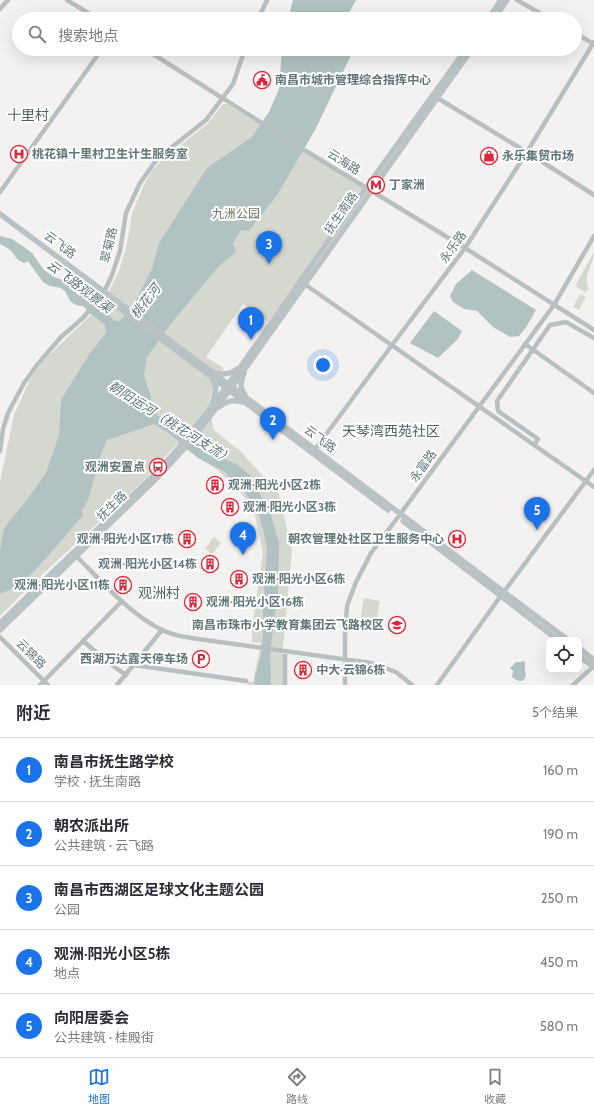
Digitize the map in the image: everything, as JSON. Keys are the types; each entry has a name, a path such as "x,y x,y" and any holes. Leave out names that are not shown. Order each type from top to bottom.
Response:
{"main road":[{"path":"493,12 501,0"},
{"path":"499,12 507,0"},
{"name":"抚生南路","path":"435,97 461,56"},
{"name":"抚生南路","path":"229,387 435,97 467,56"},
{"name":"云飞路","path":"0,214 103,294"},
{"name":"云飞路","path":"0,218 165,339 502,594 564,637"},
{"path":"213,408 216,388 211,374 229,374 244,365"},
{"path":"213,408 233,400 246,400 241,386 244,365"},
{"name":"抚生路","path":"0,623 159,476 229,387"},
{"name":"抚生路","path":"0,630 75,554"},
{"name":"云飞路","path":"502,594 554,637"},
{"path":"582,650 594,660"},
{"path":"582,658 594,667"}],"street":[{"path":"0,9 8,0"},
{"path":"68,0 87,12"},
{"path":"261,12 266,0"},
{"path":"517,0 538,12"},
{"path":"582,37 594,43"},
{"name":"永乐路","path":"314,451 465,248 527,152 594,43"},
{"path":"0,192 97,56"},
{"name":"云海路","path":"157,56 306,151 465,248 594,330"},
{"name":"翠菊路","path":"0,451 8,413 24,383 37,364 61,337 83,318 103,294 112,275 120,251 126,213 140,182 158,159 206,120 233,84 243,56"},
{"path":"435,97 527,152 594,195"},
{"name":"永富路","path":"345,685 345,635 347,606 356,582 371,552 554,305 594,236"},
{"path":"302,283 594,487"},
{"path":"534,445 538,438 498,411 497,401 550,325 566,322 594,338"},
{"path":"526,344 594,394"},
{"path":"0,419 5,423"},
{"path":"437,685 594,470"},
{"path":"75,554 122,601 140,616 162,630 174,635 371,663 396,672 412,685"},
{"path":"42,683 122,601"},
{"path":"117,685 162,630"},
{"name":"云锦路","path":"0,637 42,683 48,685"},
{"path":"83,641 126,675"},
{"path":"285,651 285,685"},
{"path":"134,665 246,681"},
{"path":"573,685 594,667"}],"green space":[{"name":"九洲公园","path":"223,104 227,104 364,189 268,322 243,304 206,357 224,368 214,385 210,399 213,429 241,452 279,494 292,551 283,648 284,685 247,685 247,681 253,682 261,643 252,642 252,628 263,553 253,507 218,470 177,444 143,481 32,584 0,616 0,482 14,415 31,377 47,357 89,317 110,289 119,271 126,248 132,213 152,170 207,124"},
{"path":"594,252 587,279 589,289 585,292 575,286"},
{"path":"580,294 586,297 579,310 573,307"},
{"path":"214,537 221,543 212,554 205,549"},
{"path":"364,598 380,601 376,623 360,621"}],"water":[{"path":"293,0 356,0 350,12 290,12"},
{"name":"桃花河","path":"281,56 351,56 315,130 277,195 249,231 241,230 233,243 236,252 219,266 173,321 147,357 144,375 156,414 197,447 236,464 251,476 271,515 279,543 278,593 270,653 271,685 255,685 255,677 261,654 263,633 267,548 256,505 225,472 198,458 170,434 154,424 107,440 101,454 88,500 82,511 83,515 34,571 18,586 0,594 0,551 4,528 46,473 59,435 61,400 90,353 106,333 105,325 83,306 76,305 70,301 65,291 61,288 50,286 43,282 28,261 24,263 19,260 8,248 0,244 0,236 12,239 21,245 32,253 44,270 54,277 69,282 77,294 88,299 115,321 120,321 136,300 152,269 159,243 207,168 252,137 269,112 279,89"},
{"path":"472,270 536,310 527,326 519,336 510,337 493,327 477,311 464,309 453,302 450,296 456,284"},
{"path":"434,311 462,331 458,339 438,358 410,343"},
{"path":"516,662 525,662 526,675 524,680 516,680 512,677 513,671 510,668"}],"place":[{"name":"南昌市城市管理综合指挥中心","path":"262,80"},
{"name":"桃花镇十里村卫生计生服务室","path":"19,154"},
{"name":"永乐集贸市场","path":"489,156"},
{"name":"丁家洲","path":"376,185"},
{"name":"南昌市西湖区足球文化主题公园","path":"269,264"},
{"name":"南昌市抚生路学校","path":"251,340"},
{"name":"朝农派出所","path":"273,440"},
{"name":"观洲安置点","path":"158,467"},
{"name":"观洲·阳光小区2栋","path":"215,485"},
{"name":"观洲·阳光小区3栋","path":"230,507"},
{"name":"向阳居委会","path":"537,530"},
{"name":"观洲·阳光小区17栋","path":"187,539"},
{"name":"朝农管理处社区卫生服务中心","path":"457,539"},
{"name":"观洲·阳光小区5栋","path":"243,555"},
{"name":"观洲·阳光小区14栋","path":"210,564"},
{"name":"观洲·阳光小区6栋","path":"239,579"},
{"name":"观洲·阳光小区11栋","path":"123,585"},
{"name":"观洲·阳光小区16栋","path":"193,602"},
{"name":"南昌市珠市小学教育集团云飞路校区","path":"397,625"},
{"name":"西湖万达露天停车场","path":"201,659"},
{"name":"中大·云锦6栋","path":"303,670"}],"district":[{"name":"十里村","path":"28,115"},
{"name":"天琴湾西苑社区","path":"391,431"},
{"name":"观洲村","path":"159,593"}],"water label":[{"name":"云飞路观景渠","path":"80,286"},
{"name":"朝阳运河（桃花河支流）","path":"171,422"}]}
